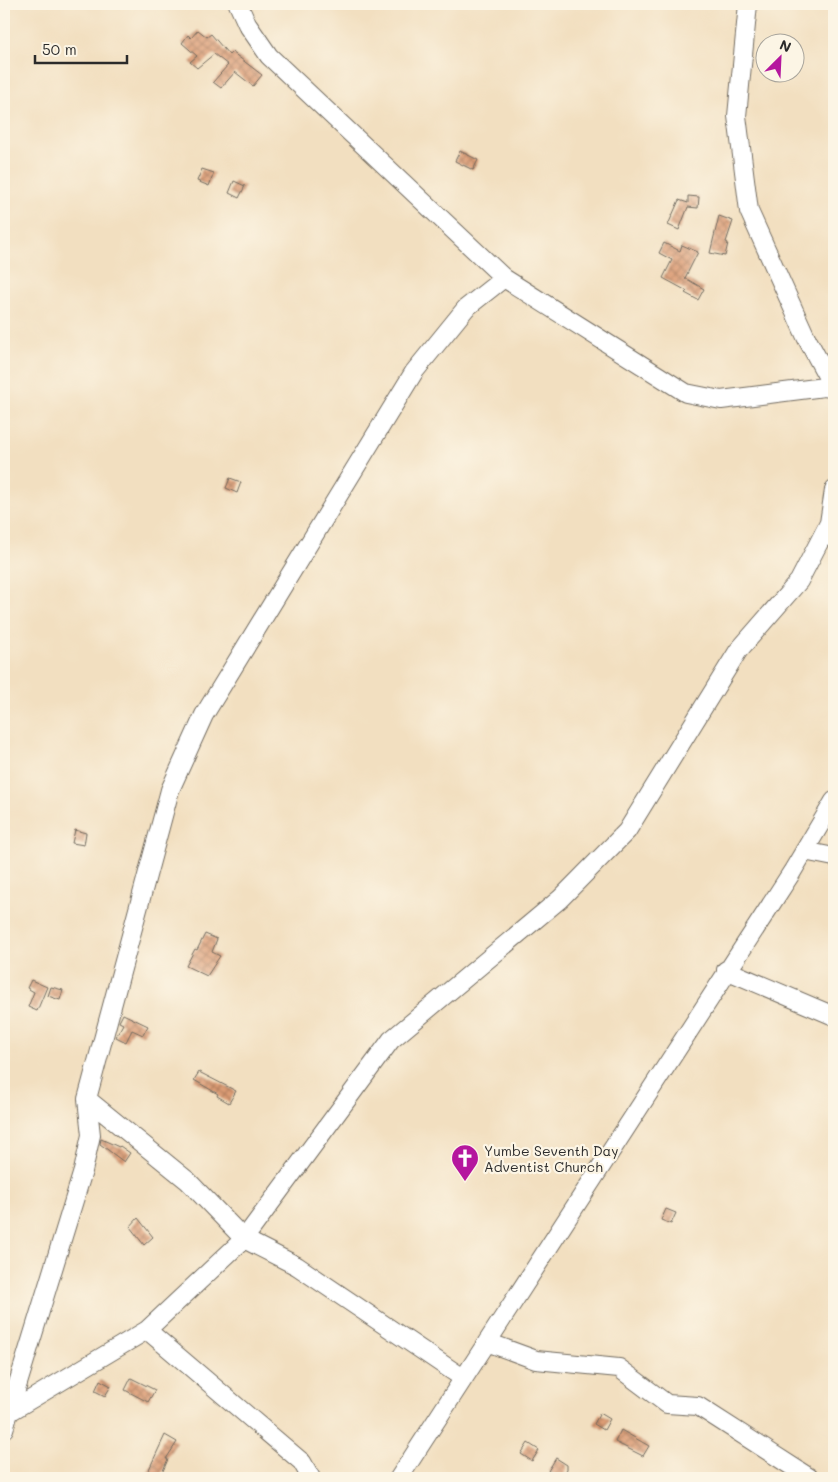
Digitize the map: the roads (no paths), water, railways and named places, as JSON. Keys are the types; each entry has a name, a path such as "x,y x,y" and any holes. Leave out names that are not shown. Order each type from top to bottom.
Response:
{"street":[{"path":"238,4 247,24 269,56 504,278 686,394 721,400 824,387 834,389"},
{"path":"748,4 737,116 750,211 806,337 834,389"},
{"path":"6,1421 11,1376 84,1171 91,1135 87,1099 170,790 204,715 414,372 466,308 504,278"},
{"path":"6,1421 147,1330 244,1239 391,1040 560,899 627,831 738,651 799,581 831,531 834,490"},
{"path":"399,1478 804,851 834,801"},
{"path":"804,851 834,857"},
{"path":"726,970 834,1016"},
{"path":"87,1099 188,1181 244,1239 304,1270 463,1378"},
{"path":"147,1330 302,1462 311,1478"},
{"path":"487,1342 536,1360 620,1368 667,1404 698,1406 810,1478"}],"place":[{"name":"Yumbe Seventh Day Adventist Church","path":"465,1182"}]}
